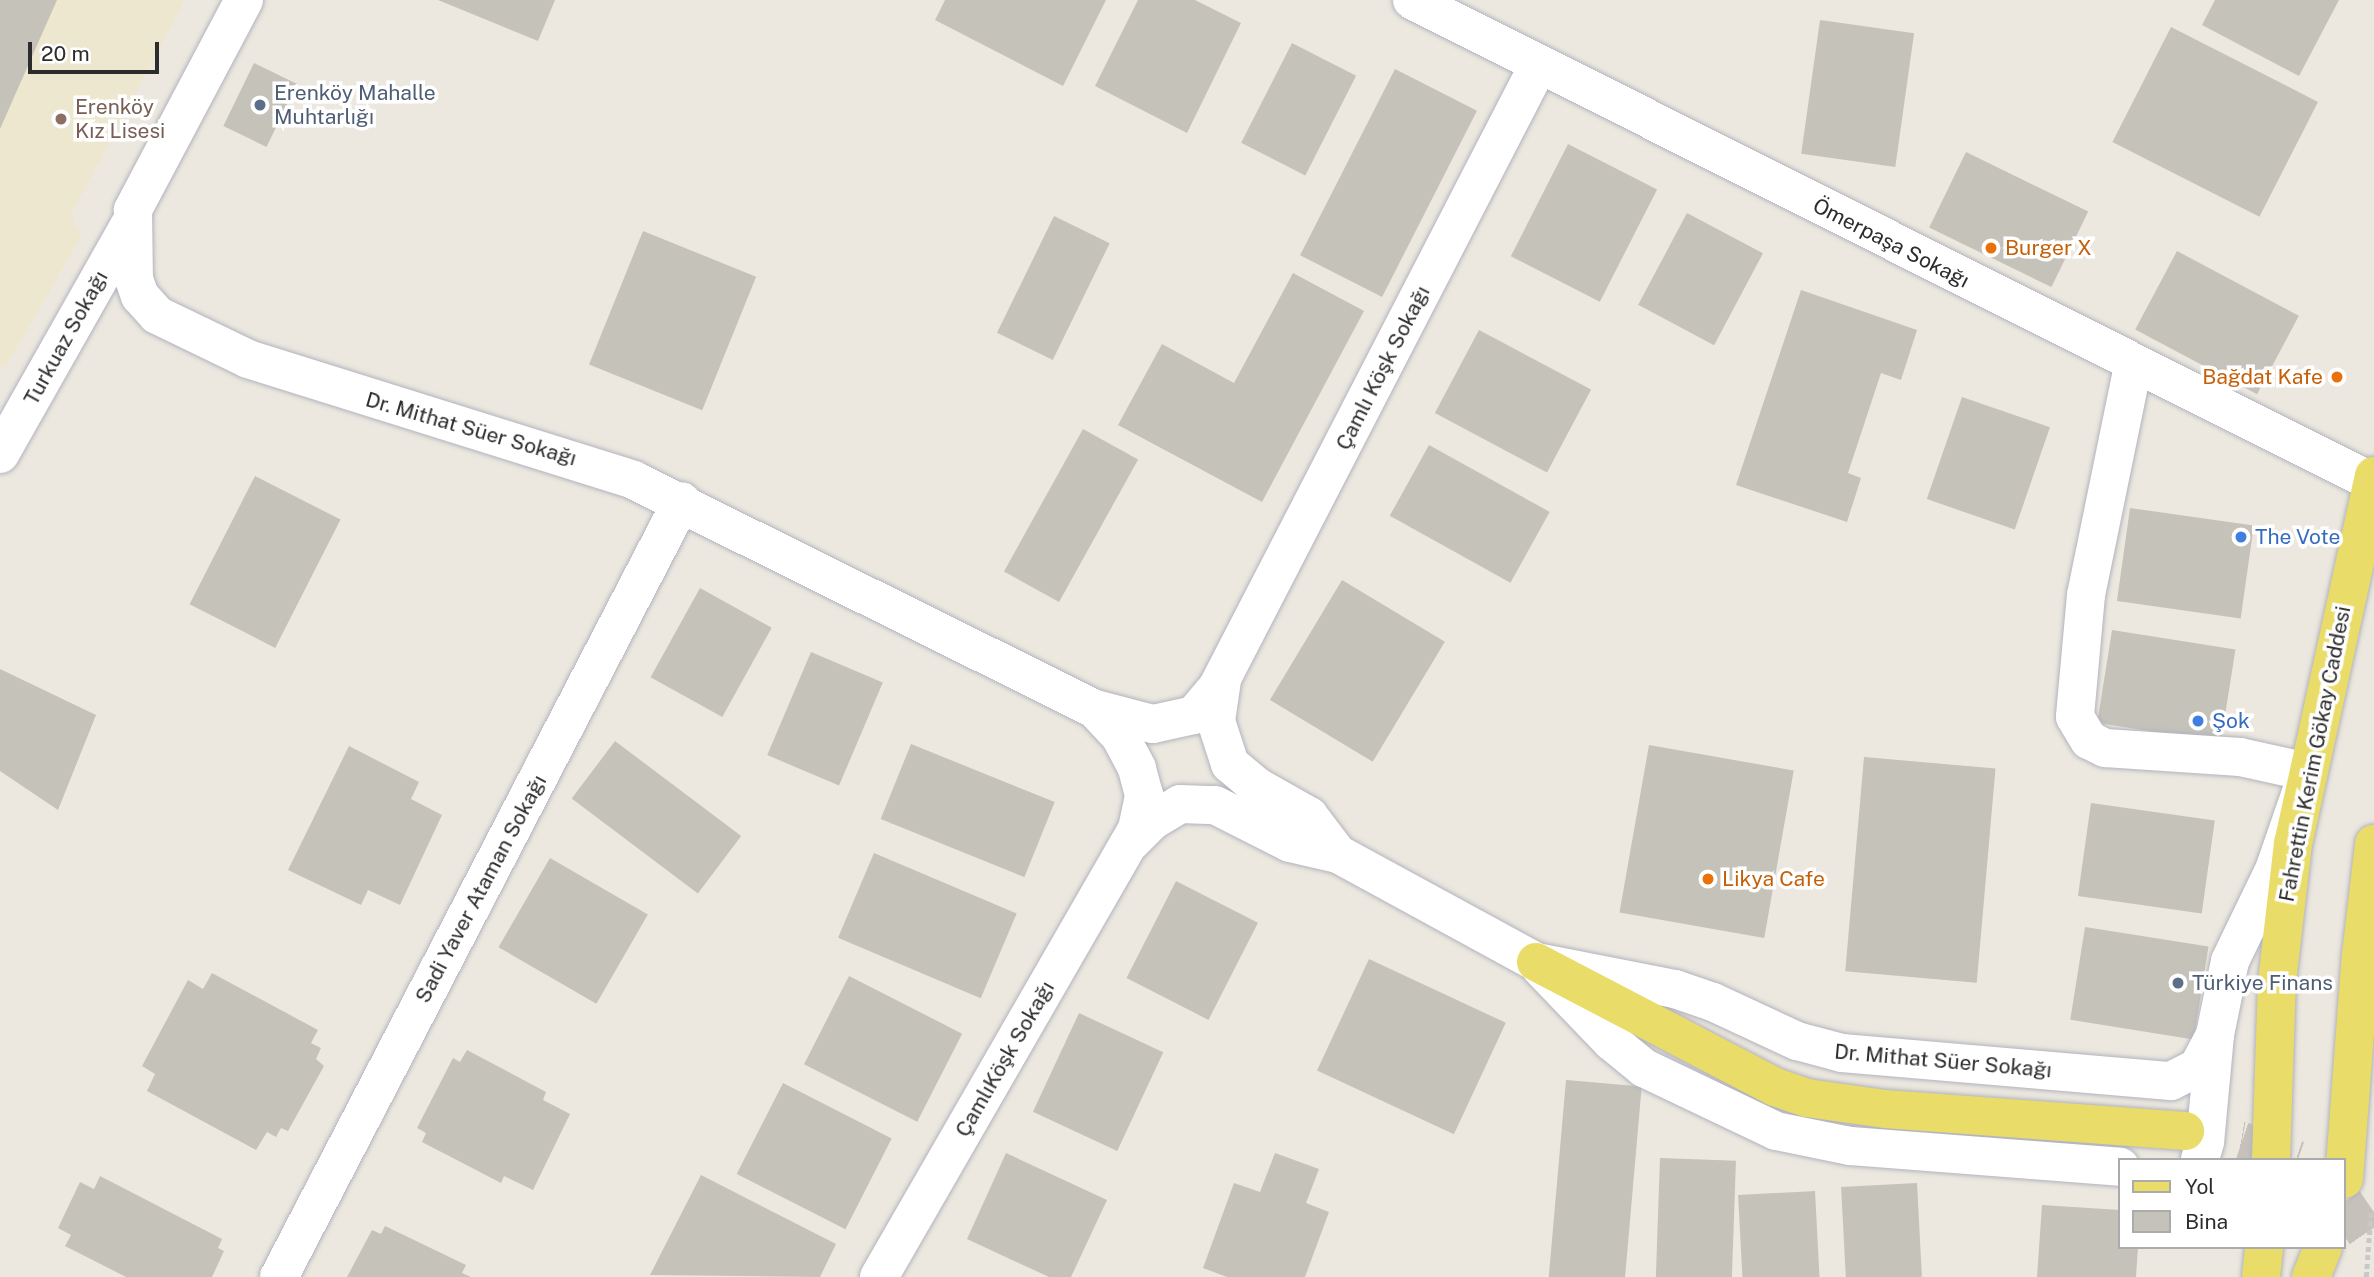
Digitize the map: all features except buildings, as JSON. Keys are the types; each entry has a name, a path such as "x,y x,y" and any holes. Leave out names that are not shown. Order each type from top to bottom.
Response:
{"main road":[{"name":"Fahrettin Kerim Gökay Caddesi","path":"2271,1158 2280,951 2308,772 2373,479"},
{"path":"2353,1193 2361,955 2374,844"},
{"name":"Dr. Mithat Süer Sokağı","path":"1536,962 1807,1098 2192,1145"},
{"path":"2261,1277 2264,1249"},
{"path":"2311,1277 2322,1249"}],"street":[{"name":"Dr. Mithat Süer Sokağı","path":"244,0 151,172 131,222 132,267 140,296 157,315 179,329 248,359 596,466 682,501 1095,709 1153,724 1182,720 1207,703 1225,672"},
{"name":"Ömerpaşa Sokağı","path":"1412,0 1472,14 1539,64 2133,366 2373,479"},
{"name":"Çamlı Köşk Sokağı","path":"1225,672 1539,64"},
{"name":"Turkuaz Sokağı","path":"0,454 131,222"},
{"path":"2133,366 2086,595 2076,701 2082,732 2105,748 2240,757 2308,772"},
{"name":"Sadi Yaver Ataman Sokağı","path":"279,1277 682,501"},
{"name":"Dr. Mithat Süer Sokağı","path":"1225,672 1216,721 1230,764 1256,786 1309,816 1338,855"},
{"name":"Dr. Mithat Süer Sokağı","path":"1095,709 1120,736 1138,768 1143,804 1131,842"},
{"name":"Dr. Mithat Süer Sokağı","path":"2192,1145 2205,1142 2215,1035 2236,946 2274,870 2308,772"},
{"name":"Dr. Mithat Süer Sokağı","path":"1131,842 1171,808 1205,802 1290,843 1338,855 1536,962 1632,1060 1776,1131 1834,1144 2118,1167"},
{"name":"ÇamlıKöşk Sokağı","path":"879,1277 1131,842"},
{"name":"Dr. Mithat Süer Sokağı","path":"1536,962 1675,989 1713,1002 1797,1041 1861,1055 2171,1081 2198,1068 2215,1035"}],"path":[{"path":"2353,1193 2371,1209 2366,1277"}],"shaded area":[{"name":"Erenköy Kız Lisesi","path":"0,0 185,0 71,215 82,235 7,365 0,367"}],"tunnel":[{"path":"2185,1131 2242,1141 2292,1158"},
{"path":"2346,1205 2374,1246"}],"place":[{"name":"Erenköy Mahalle Muhtarlığı","path":"260,105"},
{"name":"Erenköy Kız Lisesi","path":"61,119"},
{"name":"Burger X","path":"1991,248"},
{"name":"Bağdat Kafe","path":"2337,377"},
{"name":"The Vote","path":"2241,537"},
{"name":"Şok","path":"2198,721"},
{"name":"Likya Cafe","path":"1708,879"},
{"name":"Türkiye Finans","path":"2178,983"}]}
